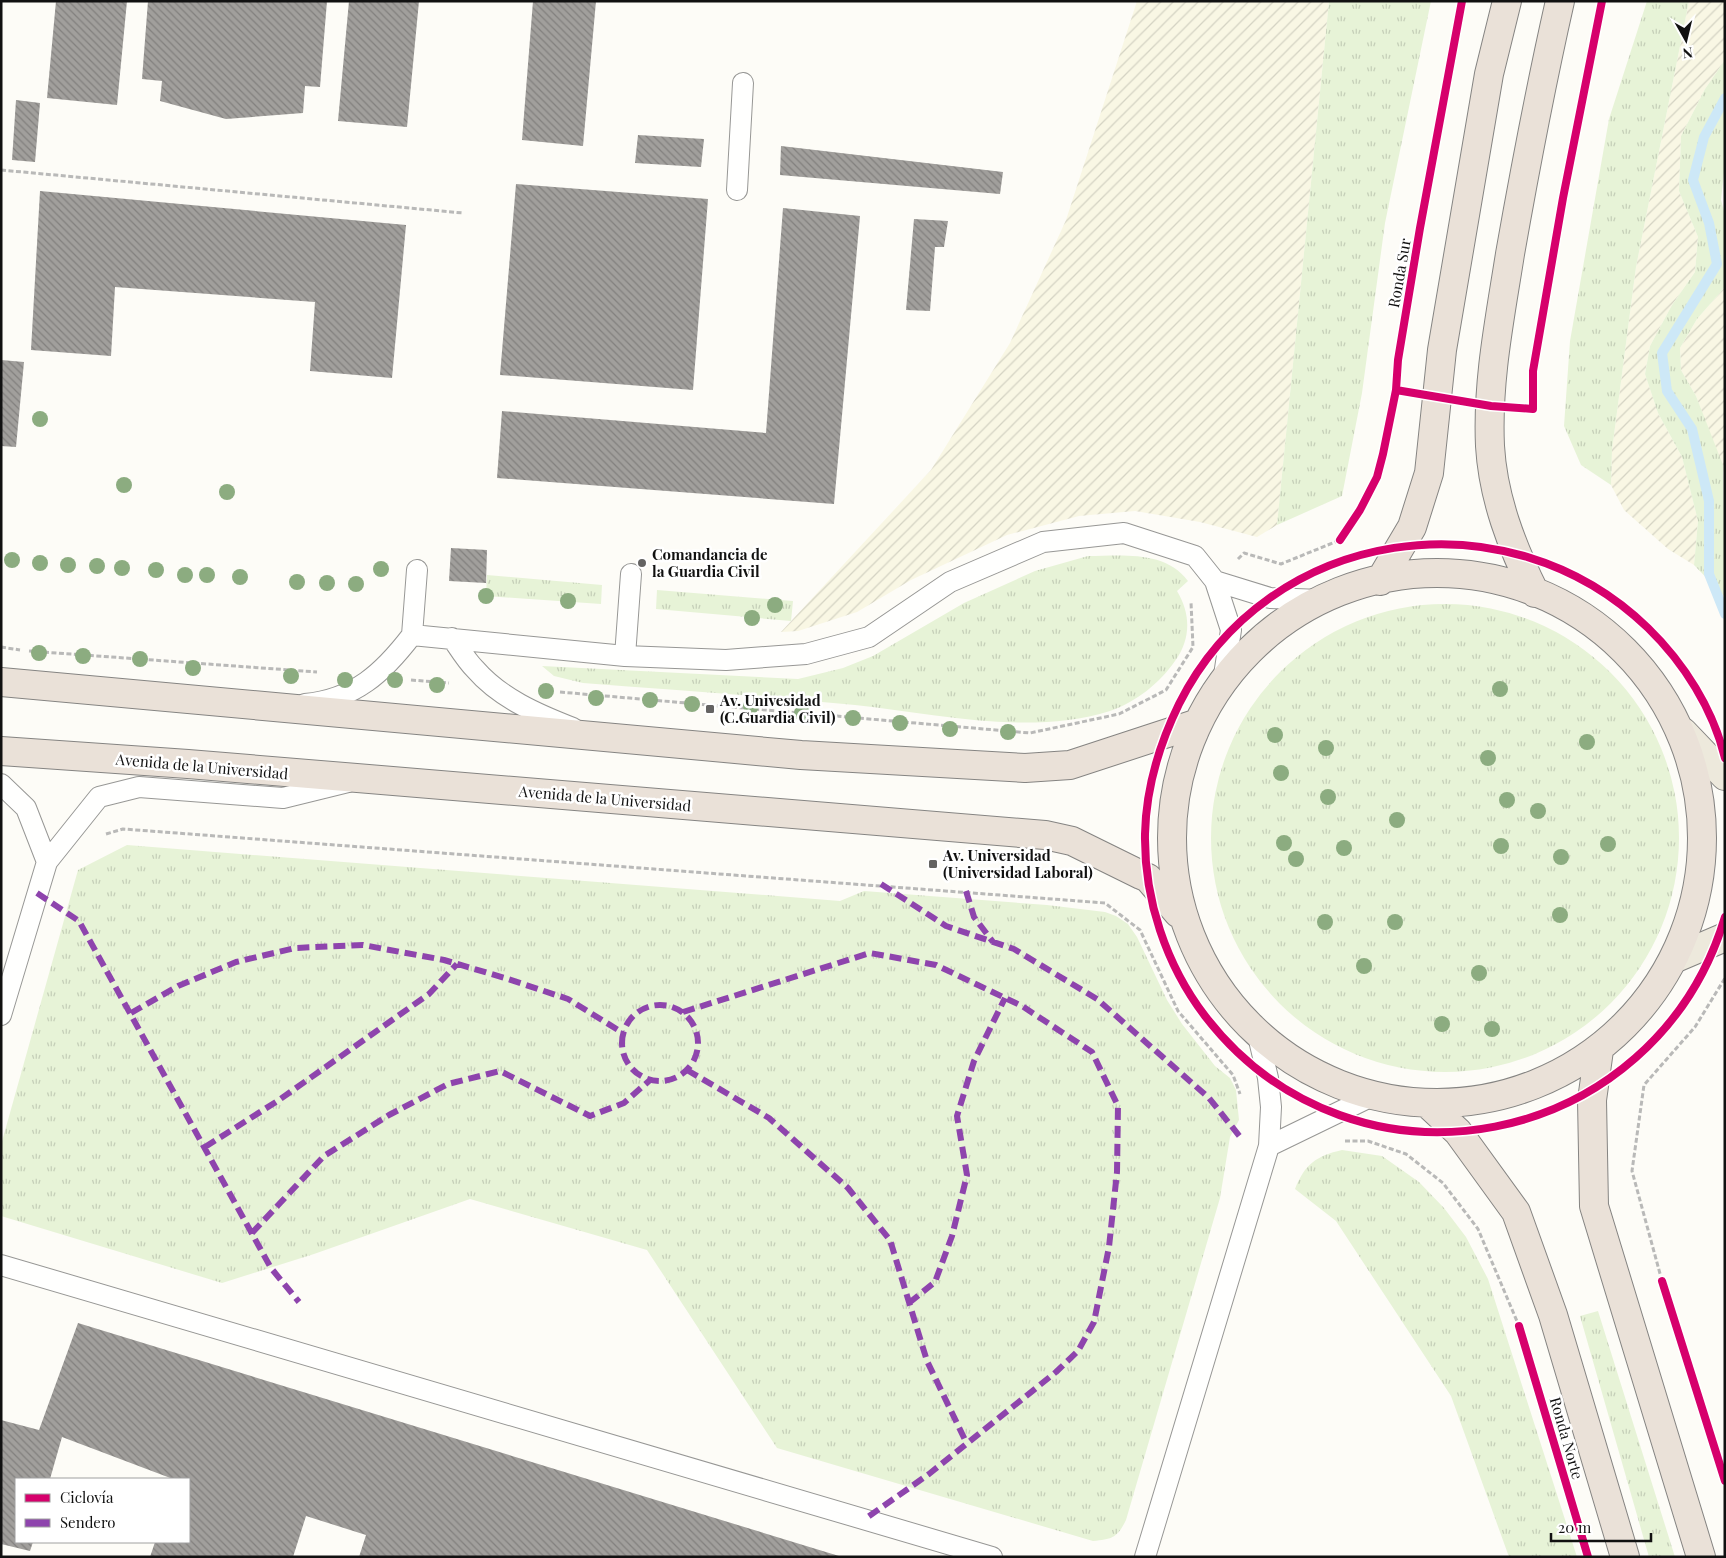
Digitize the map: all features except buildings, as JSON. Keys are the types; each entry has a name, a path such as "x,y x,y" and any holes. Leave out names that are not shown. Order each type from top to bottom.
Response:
{"highway":[{"path":"1380,580 1412,527 1429,473 1442,350 1489,74 1507,1"},
{"path":"1535,593 1507,530 1494,479 1490,446 1490,388 1534,114 1560,1"},
{"path":"1415,572 1498,578 1535,593 1575,609 1638,662 1683,732 1701,798 1703,866 1696,914 1676,958 1651,997 1599,1050 1518,1091 1428,1104 1372,1096 1299,1066 1258,1036 1225,1000 1200,960 1183,918 1173,883 1172,802 1195,724 1224,676 1264,635 1334,592 1415,572"},
{"path":"1,682 801,755 1025,768 1070,765 1195,724"},
{"name":"Avenida de la Universidad","path":"1,751 188,764 1045,836 1072,841 1148,878 1183,918"},
{"path":"1599,1050 1592,1100 1594,1206 1701,1557"},
{"name":"Ronda Norte","path":"1428,1104 1458,1132 1516,1212 1553,1316 1625,1557"}],"main road":[{"path":"1683,732 1725,776"},
{"path":"1676,958 1725,937"}],"lane":[{"path":"737,190 743,83"},
{"path":"412,635 625,656 726,660 806,654 869,637 950,582 1043,542 1124,533 1194,556 1215,581 1232,630 1224,676"},
{"path":"277,707 317,703 362,687 391,662 412,635 417,570"},
{"path":"625,656 631,574"},
{"path":"1215,581 1270,598 1321,600"},
{"path":"452,638 475,669 493,686 536,714 596,736"},
{"path":"1,1015 47,862 99,797 139,787 284,798 358,779"},
{"path":"1,784 26,808 47,862"},
{"path":"1145,1557 1269,1146 1271,1107 1268,1078 1258,1036"},
{"path":"1269,1146 1372,1096"},
{"path":"1,1265 992,1557"}],"path":[{"path":"1,170 463,212"},
{"path":"1215,581 1244,552 1281,564 1340,540 1345,532"},
{"path":"100,836 123,829 1105,903 1140,930 1178,1011 1233,1075 1241,1100"},
{"path":"1665,1290 1632,1171 1644,1085 1694,1027 1725,978"},
{"path":"1343,1141 1368,1141 1406,1154 1443,1183 1478,1229 1520,1326 1522,1335"}],"shaded area":[{"path":"1137,1 1329,1 1277,525 1257,537 1200,522 1135,511 1079,516 1007,535 911,580 857,612 798,631 781,632 931,470 1010,343 1066,220"},
{"path":"1689,1 1725,1 1725,60 1705,89 1681,136 1679,191 1698,237 1695,272 1672,305 1650,346 1645,374 1658,413 1682,457 1698,521 1694,565 1668,549 1624,510 1611,485 1612,450 1636,267"},
{"path":"1725,287 1725,475 1696,396 1681,370 1680,348 1697,319"}],"green space":[{"path":"1329,1 1431,1 1385,223 1362,393 1342,496 1277,525"},
{"path":"1647,1 1689,1 1636,267 1612,450 1611,485 1581,465 1564,426 1570,341 1609,119"},
{"path":"1725,60 1725,163 1721,200 1725,215 1725,287 1697,319 1680,348 1681,370 1696,396 1723,465 1725,597 1694,565 1698,521 1682,457 1658,413 1645,374 1650,346 1672,305 1695,272 1698,237 1679,191 1681,136 1705,89"},
{"path":"1088,556 1129,556 1155,559 1178,571 1188,581 1177,591 1185,609 1187,626 1184,644 1180,653 1169,669 1147,691 1110,711 1079,718 1048,722 983,721 855,705 583,683 554,676 542,666 798,679 843,668 873,656 964,603 1035,571"},
{"path":"487,575 602,585 601,604 486,596"},
{"path":"657,590 793,601 791,621 656,609"},
{"path":"1445,604 1491,609 1535,622 1575,644 1610,673 1639,708 1661,748 1674,792 1679,838 1674,884 1661,928 1639,968 1610,1003 1575,1032 1535,1054 1491,1067 1445,1072 1399,1067 1355,1054 1315,1032 1280,1003 1251,968 1229,928 1216,884 1211,838 1216,792 1229,748 1251,708 1280,673 1315,644 1355,622 1399,609"},
{"path":"127,845 840,901 864,891 1047,905 1105,912 1116,916 1128,924 1137,937 1167,1000 1182,1024 1215,1066 1230,1078 1236,1090 1239,1120 1230,1137 1220,1198 1126,1520 1120,1531 1110,1538 1093,1541 777,1448 647,1250 470,1199 314,1254 222,1283 1,1216 1,1145 78,870"},
{"path":"1342,1150 1382,1156 1419,1182 1444,1208 1466,1237 1488,1279 1577,1557 1509,1557 1451,1396 1336,1221 1295,1189 1303,1173 1312,1162 1325,1155"},
{"path":"1598,1311 1675,1557 1649,1557 1580,1316"}],"waterway":[{"path":"1725,98 1704,137 1693,180 1709,223 1717,264 1662,353 1667,391 1692,429 1709,501 1709,574 1725,614"}],"marked path":[{"path":"881,884 946,926 1014,949 1097,999 1209,1098 1241,1138"},
{"path":"966,891 974,917 993,942"},
{"path":"37,893 79,921 271,1268 299,1302"},
{"path":"131,1013 178,986 236,962 295,948 363,945 444,960 568,999 623,1033"},
{"path":"683,1012 870,953 936,965 1022,1006 1092,1052 1118,1106 1117,1172 1109,1247 1094,1322 1078,1351 1056,1372 929,1474 865,1519"},
{"path":"205,1147 279,1100 429,994 457,964"},
{"path":"909,1303 935,1282 952,1236 967,1175 957,1116 974,1061 1005,998"},
{"path":"653,1005 667,1005 681,1011 692,1022 698,1036 698,1043 695,1058 687,1070 667,1081 653,1081 639,1075 628,1064 622,1050 622,1036 628,1022 639,1011 653,1005"},
{"path":"687,1070 769,1118 848,1188 890,1240 927,1361 967,1444"},
{"path":"252,1233 324,1156 389,1115 448,1084 500,1071 590,1116 624,1103 650,1080"}],"cycle path":[{"name":"Ronda Sur","path":"1340,540 1360,510 1377,477 1383,454 1396,390 1398,360 1420,228 1462,1"},
{"path":"1396,390 1491,406 1533,409 1533,371 1563,198 1602,1"},
{"path":"1725,758 1720,740 1705,705 1674,656 1648,628 1591,585 1528,557 1461,545 1394,548 1329,566 1270,598 1219,644 1179,704 1165,735 1151,783 1145,834 1148,883 1160,930 1179,975 1205,1016 1268,1077 1340,1115 1417,1131 1495,1127 1569,1102 1635,1058 1689,996 1725,917"},
{"path":"1662,1281 1725,1481"},
{"path":"1519,1326 1588,1557"}],"place":[{"name":"Comandancia de la Guardia Civil","path":"642,563"},
{"name":"Av. Univesidad (C.Guardia Civil)","path":"710,709"},
{"name":"Av. Universidad (Universidad Laboral)","path":"933,864"}]}
